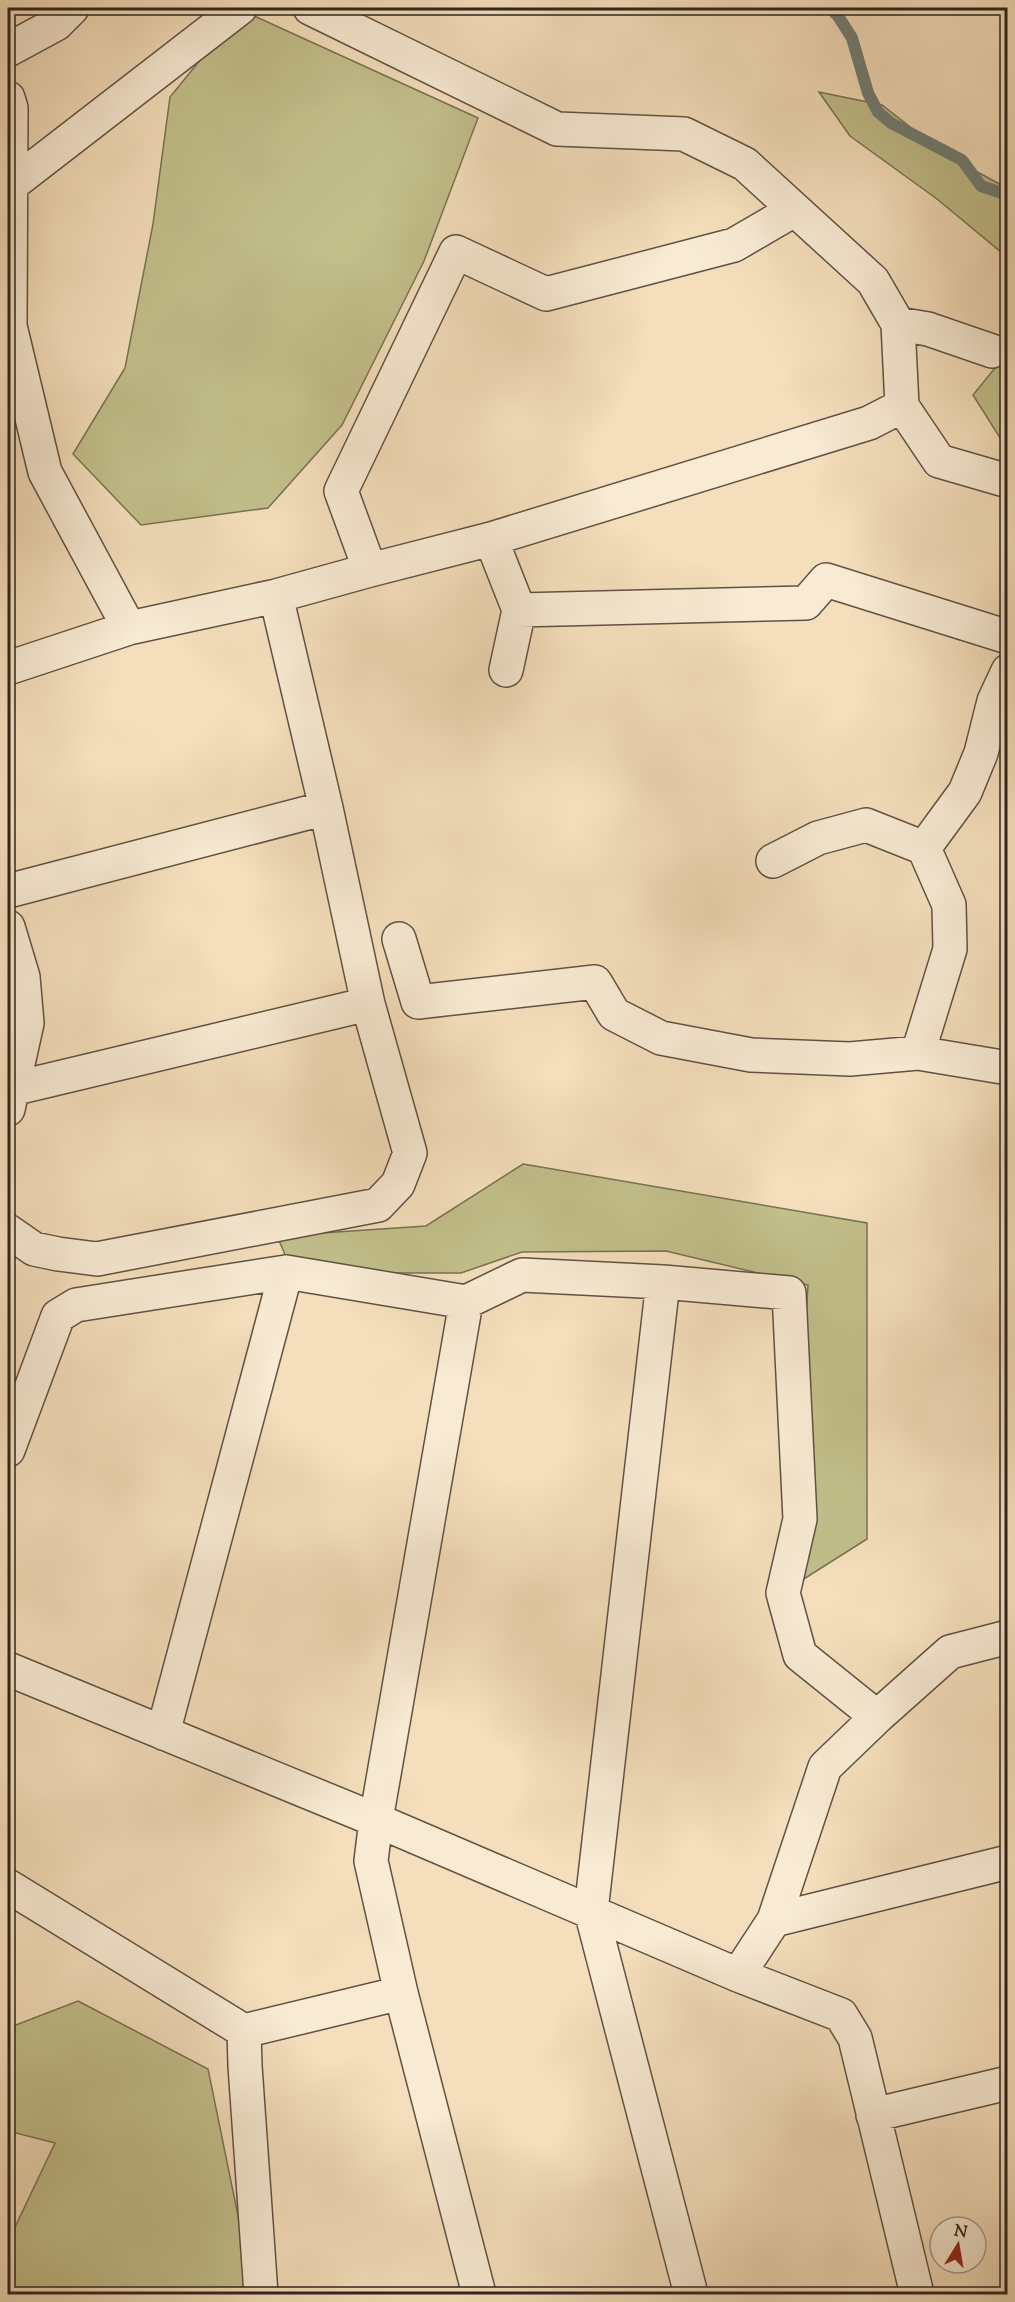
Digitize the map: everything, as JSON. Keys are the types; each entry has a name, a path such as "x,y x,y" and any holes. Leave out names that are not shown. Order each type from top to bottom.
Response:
{"street":[{"path":"8,50 56,24 72,8"},
{"path":"11,185 240,8"},
{"path":"310,8 557,129 684,134 745,164 873,281 898,324 902,406 939,461 1008,481"},
{"path":"8,98 11,108 10,326 45,472 129,628"},
{"path":"370,570 341,491 456,252 546,294 734,245 794,210"},
{"path":"898,324 928,329 992,351"},
{"path":"8,668 129,628 276,596 490,539 869,423 902,406"},
{"path":"490,539 519,610 506,670"},
{"path":"519,610 806,603 826,580 1008,637"},
{"path":"8,1231 34,1249 98,1259 378,1205 398,1185 410,1153 368,1004 326,808 276,596"},
{"path":"924,848 965,792 981,753 994,700 1008,671"},
{"path":"8,891 326,808"},
{"path":"772,861 818,838 866,825 924,848 949,905 950,950 918,1053"},
{"path":"8,927 23,977 27,1023 10,1100 368,1004"},
{"path":"399,939 418,1002 595,982 614,1014 661,1038 751,1055 850,1059 918,1053 1008,1068"},
{"path":"163,1733 286,1272"},
{"path":"8,1450 58,1316 76,1305 286,1272 466,1302 522,1275 663,1282 789,1293 800,1519 783,1593 800,1655 877,1717"},
{"path":"663,1282 591,1911 691,2295"},
{"path":"466,1302 376,1820 371,1861 401,1993 479,2295"},
{"path":"738,1975 774,1920 825,1767 950,1652 1008,1637"},
{"path":"8,1669 376,1820 738,1975 841,2015 855,2038 917,2295"},
{"path":"774,1920 1008,1862"},
{"path":"8,1886 244,2031 401,1993"},
{"path":"244,2031 261,2295"},
{"path":"873,2115 1008,2083"}],"shaded area":[{"path":"241,10 478,118 424,261 342,425 268,508 141,525 73,454 125,368 153,224 170,97"},
{"path":"819,92 882,105 946,155 1007,188 1007,257 937,199 850,136"},
{"path":"1007,353 1007,449 973,395"},
{"path":"523,1164 867,1223 867,1539 788,1589 808,1285 666,1251 522,1252 461,1273 293,1273 277,1236 426,1226"},
{"path":"78,2001 208,2069 254,2294 8,2294 8,2242 55,2143 8,2131 8,2028"}],"waterway":[{"path":"830,8 852,38 868,93 878,112 891,123 962,160 981,186 1008,195"}]}
